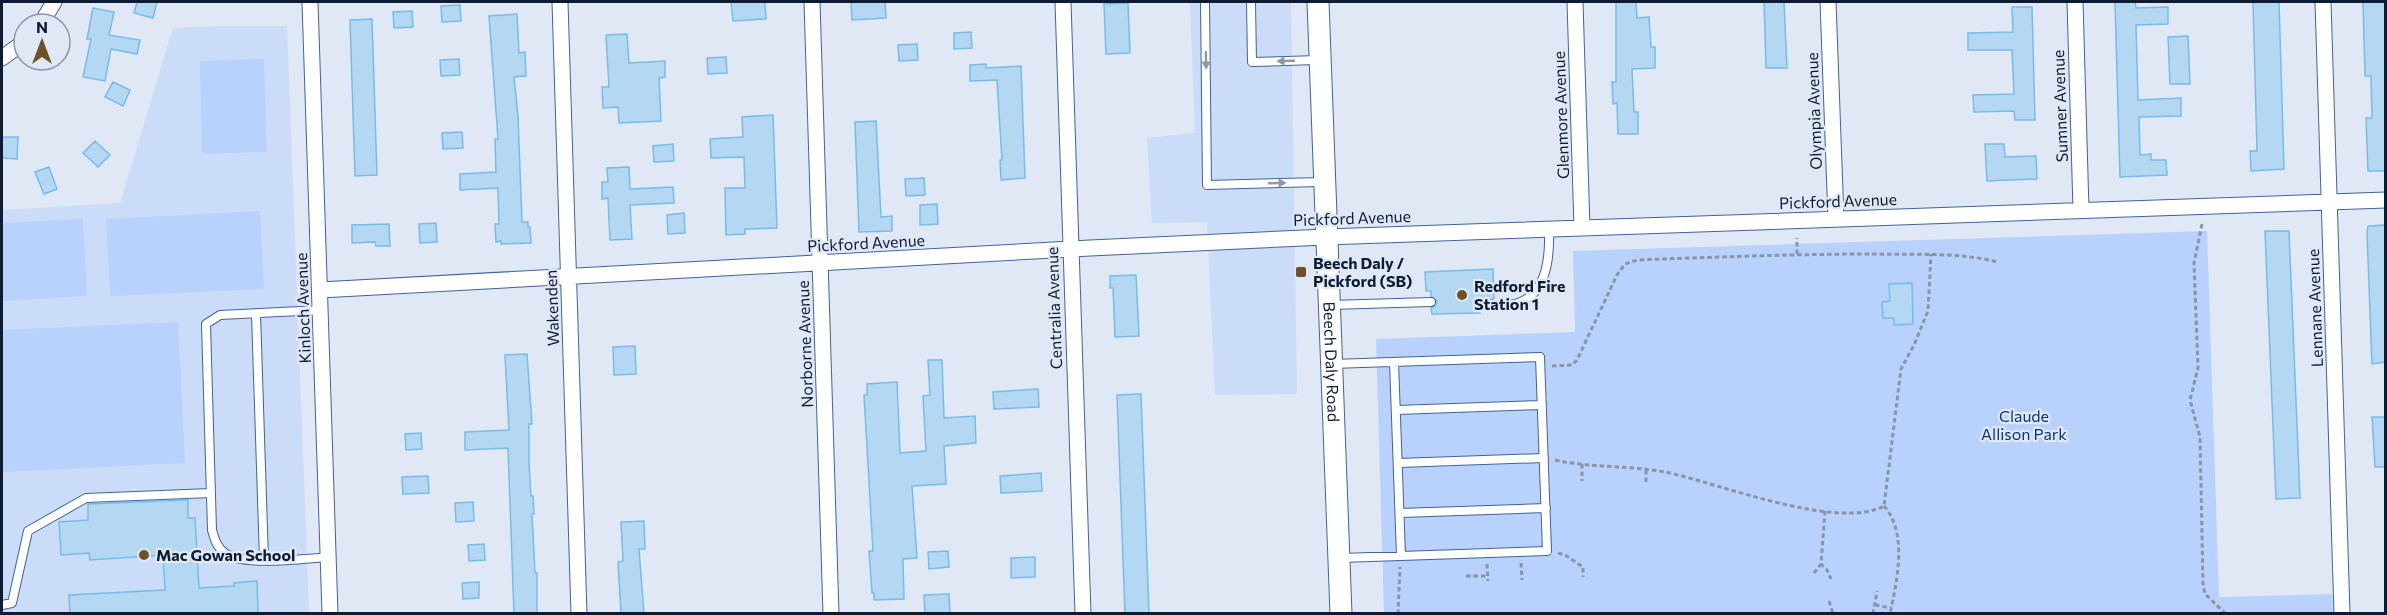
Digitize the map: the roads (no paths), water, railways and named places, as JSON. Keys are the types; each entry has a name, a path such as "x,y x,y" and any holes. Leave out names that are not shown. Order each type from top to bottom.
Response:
{"main road":[{"name":"Beech Daly Road","path":"1318,2 1341,614"}],"street":[{"name":"Kinloch Avenue","path":"310,2 330,614"},
{"name":"Wakenden","path":"560,2 579,614"},
{"name":"Norborne Avenue","path":"812,2 831,614"},
{"name":"Centralia Avenue","path":"1063,2 1083,614"},
{"name":"Glenmore Avenue","path":"1575,2 1582,228"},
{"name":"Olympia Avenue","path":"1828,2 1836,219"},
{"name":"Sumner Avenue","path":"2074,2 2081,210"},
{"name":"Lennane Avenue","path":"2324,2 2342,614"},
{"name":"Pickford Avenue","path":"321,290 1326,237 2385,200"}],"lane":[{"path":"1205,2 1208,185 1324,182"},
{"path":"1251,2 1252,62 1320,60"},
{"path":"1480,306 1510,305 1526,298 1541,283 1548,267 1549,229"},
{"path":"1328,305 1431,302"},
{"path":"321,310 220,315 206,324 212,530 217,546 228,555 254,561 328,557"},
{"path":"256,314 264,560"},
{"path":"1331,364 1540,357 1541,366 1547,551 1339,558"},
{"path":"1394,362 1401,556"},
{"path":"1396,410 1542,405"},
{"path":"1398,464 1544,458"},
{"path":"2,605 12,603 28,531 68,507 86,498 211,493"},
{"path":"1400,513 1546,508"}],"place":[{"name":"Beech Daly / Pickford (SB)","path":"1301,272"},
{"name":"Redford Fire Station 1","path":"1462,295"},
{"name":"Mac Gowan School","path":"144,555"}],"park label":[{"name":"Claude Allison Park","path":"2024,425"}]}
